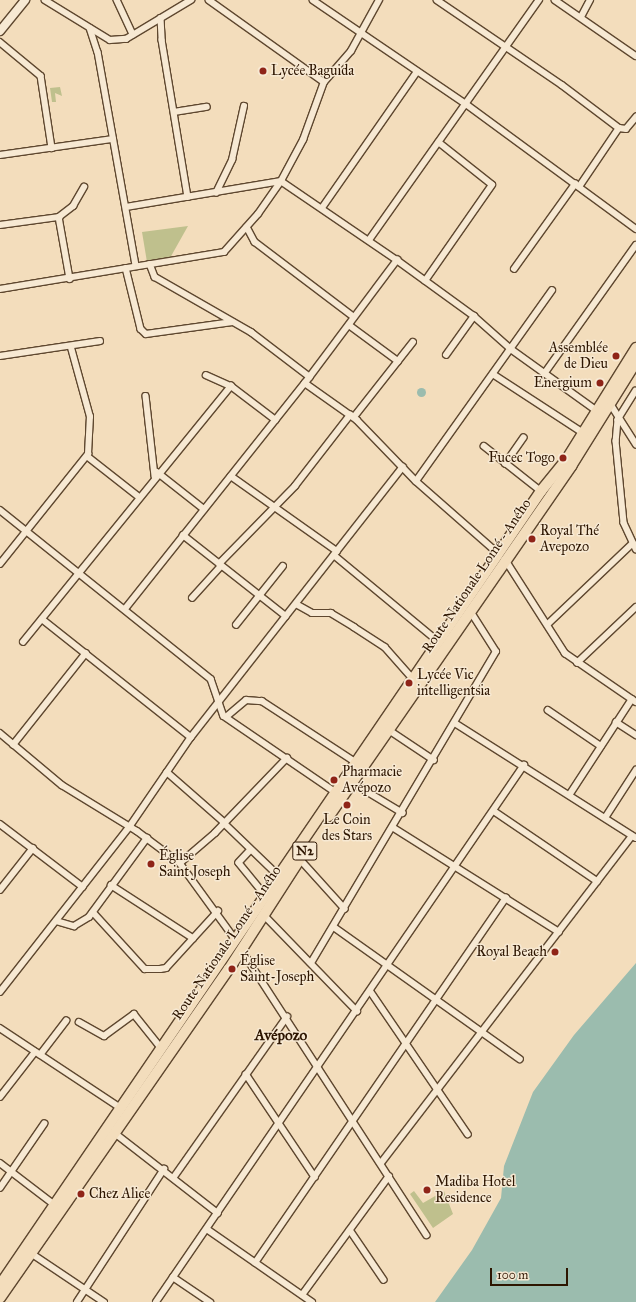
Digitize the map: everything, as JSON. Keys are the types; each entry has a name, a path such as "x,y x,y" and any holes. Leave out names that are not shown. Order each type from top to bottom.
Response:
{"highway":[{"name":"N2","path":"610,399 636,348"},
{"name":"N2","path":"610,399 628,376 636,362"},
{"name":"Route Nationale Lomé - Aného","path":"0,1298 30,1252 116,1134 241,950 300,859 470,610 541,491 596,410 610,399"},
{"name":"Route Nationale Lomé - Aného","path":"0,1285 439,642 501,556 610,399"}],"street":[{"path":"0,31 25,0"},
{"path":"45,0 110,40 133,35 191,0"},
{"path":"117,0 133,35"},
{"path":"209,0 324,82"},
{"path":"312,0 466,104 636,229"},
{"path":"0,289 70,279 136,266 216,255 224,252 247,227 281,180 303,140 324,82 362,34 379,0"},
{"path":"437,0 506,47 619,128 626,129 636,117"},
{"path":"369,240 539,0"},
{"path":"555,0 635,53"},
{"path":"581,17 590,0"},
{"path":"161,18 188,197"},
{"path":"90,28 98,52 136,266"},
{"path":"0,42 41,76 52,148"},
{"path":"322,208 418,72"},
{"path":"216,193 232,160 244,106"},
{"path":"174,112 207,107"},
{"path":"514,269 619,128"},
{"path":"0,155 113,139"},
{"path":"425,281 492,185 439,143"},
{"path":"126,207 216,193 281,180 369,240 474,316 511,350 596,410"},
{"path":"0,225 59,217 73,206 84,187"},
{"path":"59,217 70,279"},
{"path":"247,227 255,242 354,317"},
{"path":"544,374 636,245"},
{"path":"126,609 183,535 310,377 397,260"},
{"path":"150,264 155,277 251,332 310,377"},
{"path":"126,268 141,329 146,334 232,322"},
{"path":"416,482 511,350 552,290"},
{"path":"446,355 474,316"},
{"path":"348,325 398,362"},
{"path":"0,356 71,348 100,341"},
{"path":"192,598 220,565 275,507 398,362 413,342"},
{"path":"0,564 87,456 90,417 71,348"},
{"path":"493,374 582,432"},
{"path":"206,375 230,386 276,420"},
{"path":"305,383 352,416 416,482 501,556 548,624 560,647 577,663 634,700 616,722 570,794"},
{"path":"23,642 138,496 230,386"},
{"path":"548,624 635,546 624,523 616,441 618,420 636,392"},
{"path":"146,396 156,474 204,509"},
{"path":"610,399 618,420 636,444"},
{"path":"505,464 523,438"},
{"path":"484,446 541,491"},
{"path":"87,456 138,496"},
{"path":"0,992 130,826 191,736 403,467"},
{"path":"231,476 275,507 335,553 439,642"},
{"path":"0,510 126,609 211,679 217,704 226,717 337,793"},
{"path":"183,535 286,616"},
{"path":"236,625 283,566"},
{"path":"296,604 312,613 331,613 354,626 384,647 414,680"},
{"path":"577,663 636,607"},
{"path":"311,963 403,813 496,652 470,610"},
{"path":"42,619 191,736"},
{"path":"13,745 86,653"},
{"path":"226,717 246,700 262,701 357,763"},
{"path":"548,710 601,746"},
{"path":"616,722 636,735"},
{"path":"381,1163 597,881 634,837 570,794 455,723"},
{"path":"389,730 434,760"},
{"path":"0,733 62,785 130,826 180,863 218,911 241,950 319,1066 427,1235"},
{"path":"180,863 225,823 287,758"},
{"path":"156,1302 390,965 524,766"},
{"path":"605,818 636,770"},
{"path":"166,772 225,823 250,852 279,876"},
{"path":"353,783 403,813"},
{"path":"494,811 597,881"},
{"path":"0,824 83,887"},
{"path":"394,828 559,932"},
{"path":"56,921 74,926 93,912 147,838"},
{"path":"0,890 33,848"},
{"path":"250,852 239,863 266,896"},
{"path":"300,859 345,909"},
{"path":"112,885 193,938"},
{"path":"255,1262 506,898"},
{"path":"93,912 145,969 166,968 218,911"},
{"path":"264,915 357,1011"},
{"path":"334,926 520,1059"},
{"path":"371,992 468,1134"},
{"path":"79,1022 107,1035 134,1014 162,1049"},
{"path":"174,1177 287,1017"},
{"path":"40,1056 66,1021"},
{"path":"1,1031 121,1108"},
{"path":"0,1097 34,1052"},
{"path":"246,1074 315,1177"},
{"path":"0,1188 44,1124"},
{"path":"116,1134 164,1169 218,1212"},
{"path":"0,1163 55,1205"},
{"path":"77,1302 164,1169"},
{"path":"302,1295 389,1176"},
{"path":"207,1229 312,1302"},
{"path":"350,1230 384,1280"},
{"path":"30,1252 104,1302"},
{"path":"173,1277 210,1302"}],"green space":[{"path":"60,87 62,96 55,93 56,102 52,102 50,88"},
{"path":"188,226 170,258 147,262 142,232"},
{"path":"414,1191 423,1203 444,1191 453,1214 433,1228 410,1194"}],"shaded area":[{"path":"421,387 426,392 421,397 416,392"},
{"path":"636,963 636,1302 435,1302 472,1250 501,1198 504,1166 533,1092 574,1035"}],"place":[{"name":"Lycée Baguida","path":"263,71"},
{"name":"Assemblée de Dieu","path":"616,356"},
{"name":"Energium","path":"600,383"},
{"name":"Fucec Togo","path":"563,458"},
{"name":"Royal Thé Avepozo","path":"532,539"},
{"name":"Lycée Vic intelligentsia","path":"409,683"},
{"name":"Pharmacie Avépozo","path":"334,780"},
{"name":"Le Coin des Stars","path":"347,805"},
{"name":"Église Saint Joseph","path":"151,864"},
{"name":"Royal Beach","path":"555,952"},
{"name":"Église Saint-Joseph","path":"232,969"},
{"name":"Madiba Hotel Residence","path":"427,1190"},
{"name":"Chez Alice","path":"81,1194"}],"district":[{"name":"Avépozo","path":"281,1036"}]}
